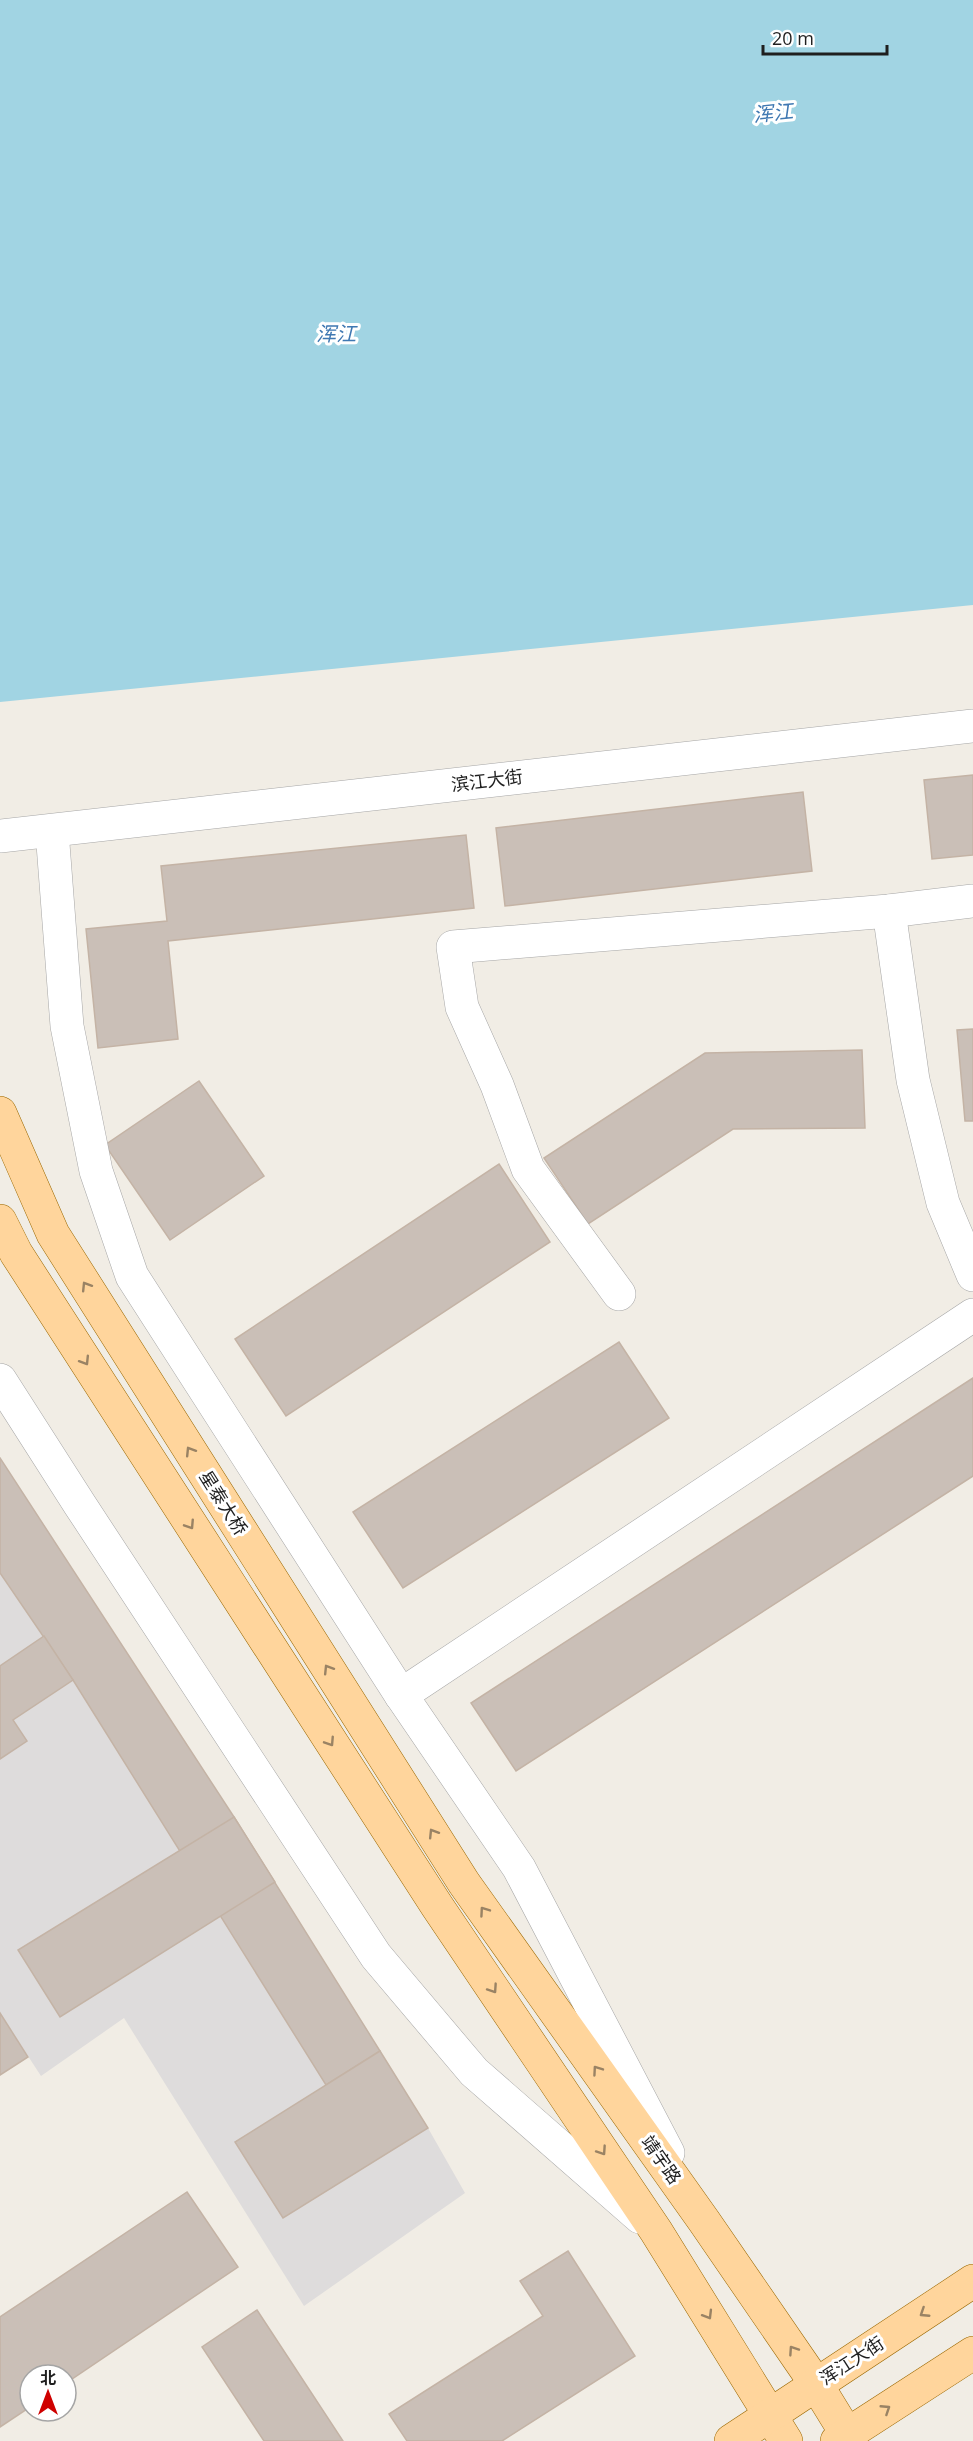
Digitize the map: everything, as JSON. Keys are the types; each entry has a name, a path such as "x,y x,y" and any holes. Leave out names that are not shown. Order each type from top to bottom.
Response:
{"main road":[{"name":"星泰大桥","path":"0,1113 53,1234 464,1883"},
{"path":"0,1221 16,1253 142,1451 437,1906 656,2231 777,2428"},
{"name":"靖宇路","path":"464,1883 704,2221 816,2384 845,2439"},
{"name":"浑江大街","path":"731,2441 777,2428 816,2384 973,2281"},
{"path":"845,2439 973,2353"}],"street":[{"name":"滨江大街","path":"0,836 973,726"},
{"path":"52,831 67,1026 96,1171 132,1276 401,1695 519,1868 704,2221"},
{"path":"619,1294 528,1169 496,1084 462,1007 453,947 888,911 973,901"},
{"path":"888,911 913,1080 943,1203 973,1275"},
{"path":"401,1695 973,1315"},
{"path":"0,1380 376,1956 474,2072 656,2231"}],"shaded area":[{"path":"0,1458 234,1817 428,2128 465,2193 304,2306 124,2018 41,2076 0,2013"}],"water":[{"name":"浑江","path":"0,0 973,0 973,605 0,702"}],"building":[{"path":"973,775 973,855 932,859 924,780"},
{"path":"803,792 812,871 505,906 496,828"},
{"path":"466,835 474,908 168,941 178,1039 98,1048 86,929 167,921 161,866"},
{"path":"973,1029 973,1121 965,1121 957,1030"},
{"path":"862,1050 865,1128 733,1129 588,1224 544,1158 705,1053"},
{"path":"199,1081 264,1176 170,1240 105,1145"},
{"path":"499,1164 550,1242 286,1416 235,1339"},
{"path":"619,1342 669,1418 403,1588 353,1512"},
{"path":"973,1378 973,1476 516,1771 471,1703"},
{"path":"0,1458 234,1817 380,2051 326,2085 73,1680 0,1573"},
{"path":"44,1636 73,1680 13,1720 27,1741 0,1759 0,1666"},
{"path":"234,1817 275,1882 60,2017 18,1950"},
{"path":"0,2013 28,2057 0,2075"},
{"path":"380,2051 428,2128 283,2218 235,2142"},
{"path":"187,2192 238,2267 78,2375 78,2363 18,2363 18,2415 0,2427 0,2317"},
{"path":"568,2251 635,2356 502,2441 407,2441 389,2414 543,2316 520,2281"},
{"path":"257,2310 343,2441 264,2441 202,2347"}]}
